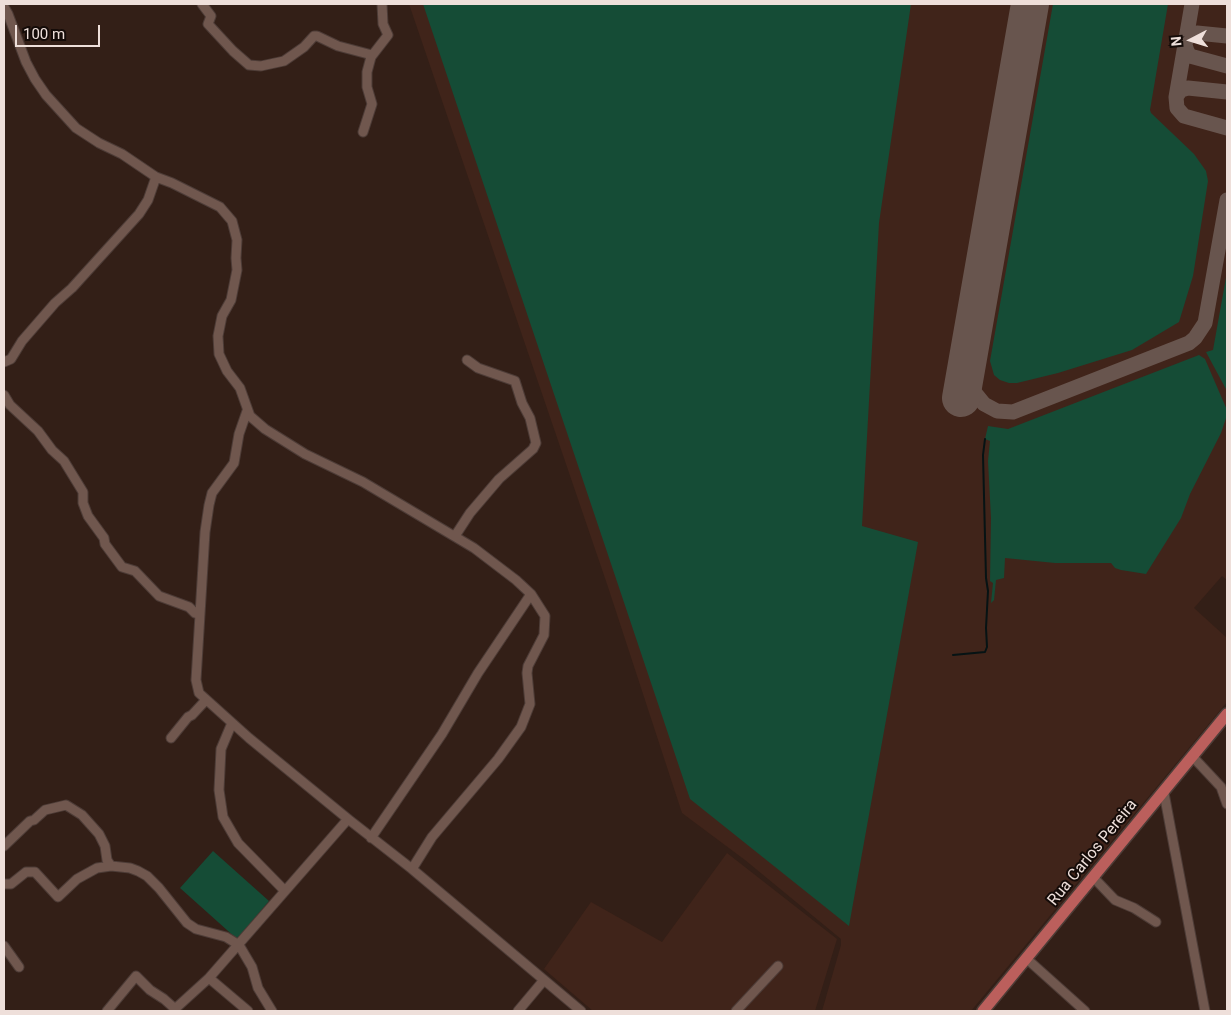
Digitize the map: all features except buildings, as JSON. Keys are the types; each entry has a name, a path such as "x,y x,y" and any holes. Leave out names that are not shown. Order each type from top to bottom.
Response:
{"main road":[{"name":"Rua Carlos Pereira","path":"983,1011 1227,714"}],"street":[{"path":"202,4 211,16 208,24 249,65 261,66 284,61 304,47 314,36 338,46 372,55"},
{"path":"363,132 372,104 367,87 372,55 388,35 383,24 382,4"},
{"path":"4,8 34,79 76,128 98,143 122,154 156,177 220,207 232,221 237,240 237,270 231,300 222,316 218,336 219,354 227,371 240,388 247,411 265,430 305,454 363,482 474,548 531,594 545,616 542,640 528,666 530,696 528,711 521,727 498,759 432,836 412,869"},
{"path":"4,362 11,359 22,341 55,303 72,288 139,214 148,200 156,177"},
{"path":"455,536 470,513 499,479 533,449 536,443 530,418 514,381 478,368 467,360"},
{"path":"4,395 10,405 38,431 52,450 64,461 83,492 83,503 88,516 122,567 135,571 159,596 189,607 195,613 200,614"},
{"path":"247,411 239,434 234,463 212,493 209,504 205,532 196,680 199,693 232,724 371,838 412,869 581,1011"},
{"path":"371,838 442,734 478,673 531,594"},
{"path":"171,738 188,717 192,716 206,701"},
{"path":"232,724 221,749 219,790 223,816 238,843 285,891"},
{"path":"1193,757 1221,788 1227,804"},
{"path":"1164,793 1206,1011"},
{"path":"5,843 45,810 66,805 82,815 99,834 105,846 107,860 111,866"},
{"path":"106,1011 136,976 150,990 164,998 173,1008 176,1008 209,978 348,819"},
{"path":"4,884 11,884 26,872 35,872 58,897 87,873 97,868 111,866 130,868 143,873 159,888 187,923 202,930 226,937 239,945 252,967 258,988 272,1011"},
{"path":"1094,878 1115,900 1134,908 1156,922"},
{"path":"4,946 19,968"},
{"path":"1027,959 1085,1011"},
{"path":"736,1011 778,966"},
{"path":"209,978 248,1011"},
{"path":"518,1011 544,980"}],"shaded area":[{"path":"409,4 1227,4 1227,580 1222,576 1194,608 1227,638 1227,702 971,1011 822,1011 841,945 841,939 745,860 682,813 608,587"},
{"path":"727,853 837,939 815,1011 593,1011 544,969 591,902 662,942"}],"green space":[{"path":"423,4 911,4 879,223 862,526 918,542 849,926 690,799"},
{"path":"1053,4 1168,4 1150,110 1194,154 1206,171 1208,181 1193,276 1179,322 1132,350 1058,373 1017,383 1009,383 1000,380 994,375 990,361"},
{"path":"1227,272 1227,391 1206,352 1213,350"},
{"path":"1199,355 1205,359 1227,410 1227,415 1221,433 1190,494 1181,518 1146,574 1121,570 1115,568 1111,563 1055,563 1005,558 1004,578 996,580 994,600 991,603 993,583 990,581 991,518 988,461 990,441 985,439 988,426 1008,429"},
{"path":"213,851 269,901 237,939 180,888"}],"waterway":[{"path":"953,655 985,652 987,647 988,591 986,578 983,455 985,439"}],"taxiway":[{"path":"1192,4 1176,97 1177,108 1184,116 1227,128"},
{"path":"1186,40 1191,35 1197,33 1227,36"},
{"path":"1185,45 1190,56 1227,66"},
{"path":"1176,97 1181,90 1188,88 1227,92"},
{"path":"966,372 971,388 984,404 997,411 1013,412 1189,343 1195,338 1205,323 1227,200"}],"runway":[{"path":"961,398 1030,4"}]}
